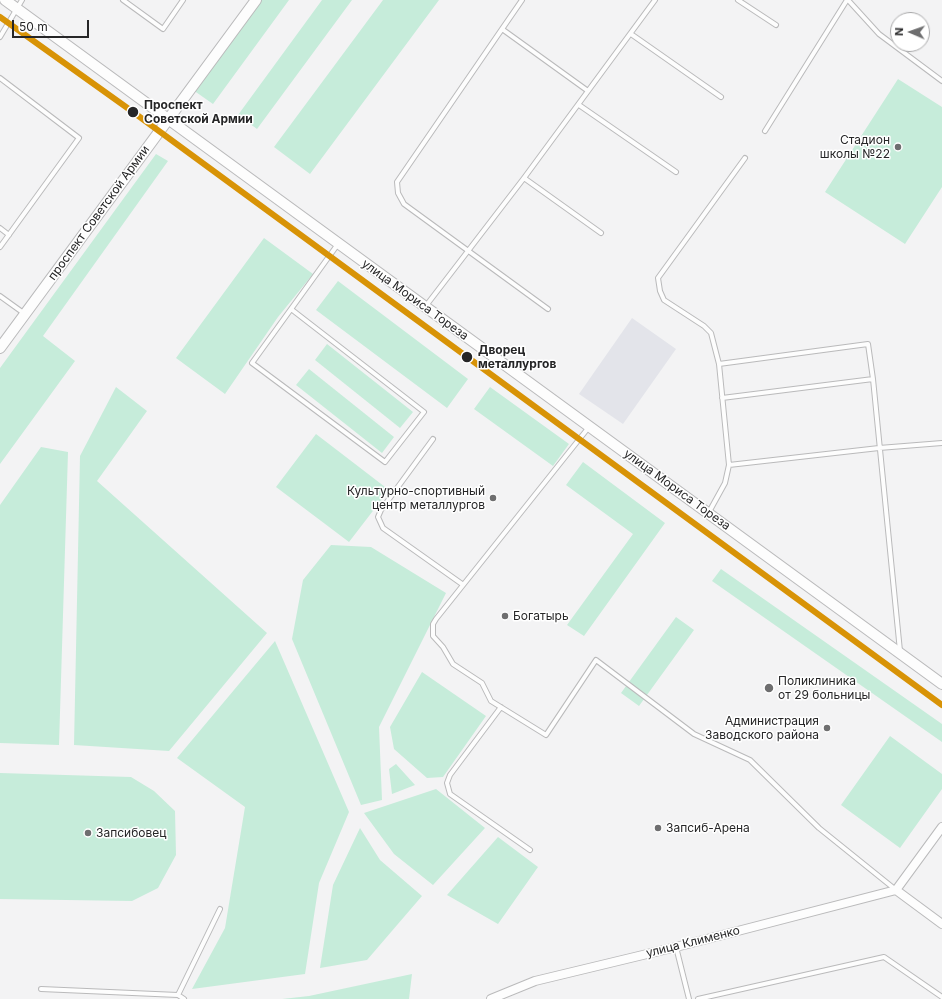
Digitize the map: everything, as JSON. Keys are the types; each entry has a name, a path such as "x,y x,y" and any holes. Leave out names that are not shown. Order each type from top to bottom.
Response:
{"street":[{"name":"улица Мориса Тореза","path":"5,0 19,4 169,119 942,684"},
{"name":"проспект Советской Армии","path":"0,348 256,0"},
{"path":"942,827 896,890 942,924"},
{"name":"улица Клименко","path":"491,999 535,981 676,947 896,890"}],"lane":[{"path":"123,0 163,29 183,0"},
{"path":"522,0 398,182 398,193 404,204 548,309"},
{"path":"425,307 579,105 655,0"},
{"path":"738,0 776,25"},
{"path":"765,131 848,0 879,34 942,81"},
{"path":"0,37 19,4"},
{"path":"502,29 588,92"},
{"path":"631,34 721,96"},
{"path":"0,78 79,138 0,247"},
{"path":"579,105 676,172"},
{"path":"708,513 725,483 729,465 719,364 711,333 704,326 664,300 660,291 658,278 745,158"},
{"path":"524,178 601,233"},
{"path":"0,228 9,235"},
{"path":"291,309 424,412 385,462 252,363 338,243"},
{"path":"0,296 25,314"},
{"path":"719,364 868,344 873,379 900,653"},
{"path":"722,398 873,379"},
{"path":"589,426 462,584 432,624 433,636 443,647 453,664 482,683 491,700 546,735 596,660 694,734 750,760 819,828 896,890"},
{"path":"433,439 380,510 378,517 383,528 462,584"},
{"path":"729,465 879,448 942,443"},
{"path":"501,707 450,775 447,783 450,794 530,850"},
{"path":"178,994 220,909"},
{"path":"676,947 689,999"},
{"path":"698,999 884,957 942,997"},
{"path":"41,989 178,994 184,999"}],"shaded area":[{"path":"632,318 676,349 623,424 579,394"}],"green space":[{"path":"260,0 289,0 213,104 193,90"},
{"path":"322,0 352,0 257,129 238,115"},
{"path":"383,0 439,0 310,174 274,147"},
{"name":"Стадион школы №22","path":"898,79 942,107 942,187 905,244 825,192"},
{"path":"156,154 168,161 43,336 75,361 0,464 0,368"},
{"path":"264,238 313,274 278,317 225,394 176,358"},
{"path":"338,281 468,379 447,408 316,310"},
{"path":"327,344 413,412 400,428 315,360"},
{"path":"309,369 394,437 382,453 296,385"},
{"path":"116,387 147,411 97,481 267,633 169,751 74,745 80,456"},
{"path":"490,387 569,444 553,466 474,409"},
{"path":"316,434 389,490 349,542 276,487"},
{"path":"41,447 68,452 59,745 0,743 0,505"},
{"path":"583,462 665,523 584,636 567,625 633,534 566,485"},
{"path":"331,545 371,547 446,593 379,727 382,800 361,805 292,639 303,580"},
{"path":"721,569 942,724 942,742 712,581"},
{"path":"676,617 694,630 639,706 621,693"},
{"path":"275,641 349,812 319,883 305,974 192,989 225,928 245,807 177,758"},
{"path":"422,672 486,716 443,777 427,778 394,749 390,727"},
{"path":"890,736 942,774 942,789 900,848 841,805"},
{"path":"396,764 415,785 392,794 389,769"},
{"name":"Запсибовец","path":"0,773 131,777 154,791 175,811 176,855 158,888 132,901 0,899"},
{"path":"436,789 485,828 433,885 394,854 364,813"},
{"path":"360,828 380,860 422,896 367,960 320,968 333,885"},
{"path":"498,837 538,867 498,924 447,895"},
{"path":"412,974 409,999 282,999 309,996"}],"transit line":[{"path":"0,17 133,112 942,705"}],"place":[{"name":"Проспект Советской Армии","path":"133,112"},
{"name":"Стадион школы №22","path":"898,147"},
{"name":"Дворец металлургов","path":"467,357"},
{"name":"Культурно-спортивный центр металлургов","path":"493,498"},
{"name":"Богатырь","path":"505,616"},
{"name":"Поликлиника от 29 больницы","path":"769,688"},
{"name":"Администрация Заводского района","path":"827,728"},
{"name":"Запсиб-Арена","path":"658,828"},
{"name":"Запсибовец","path":"88,833"}]}
